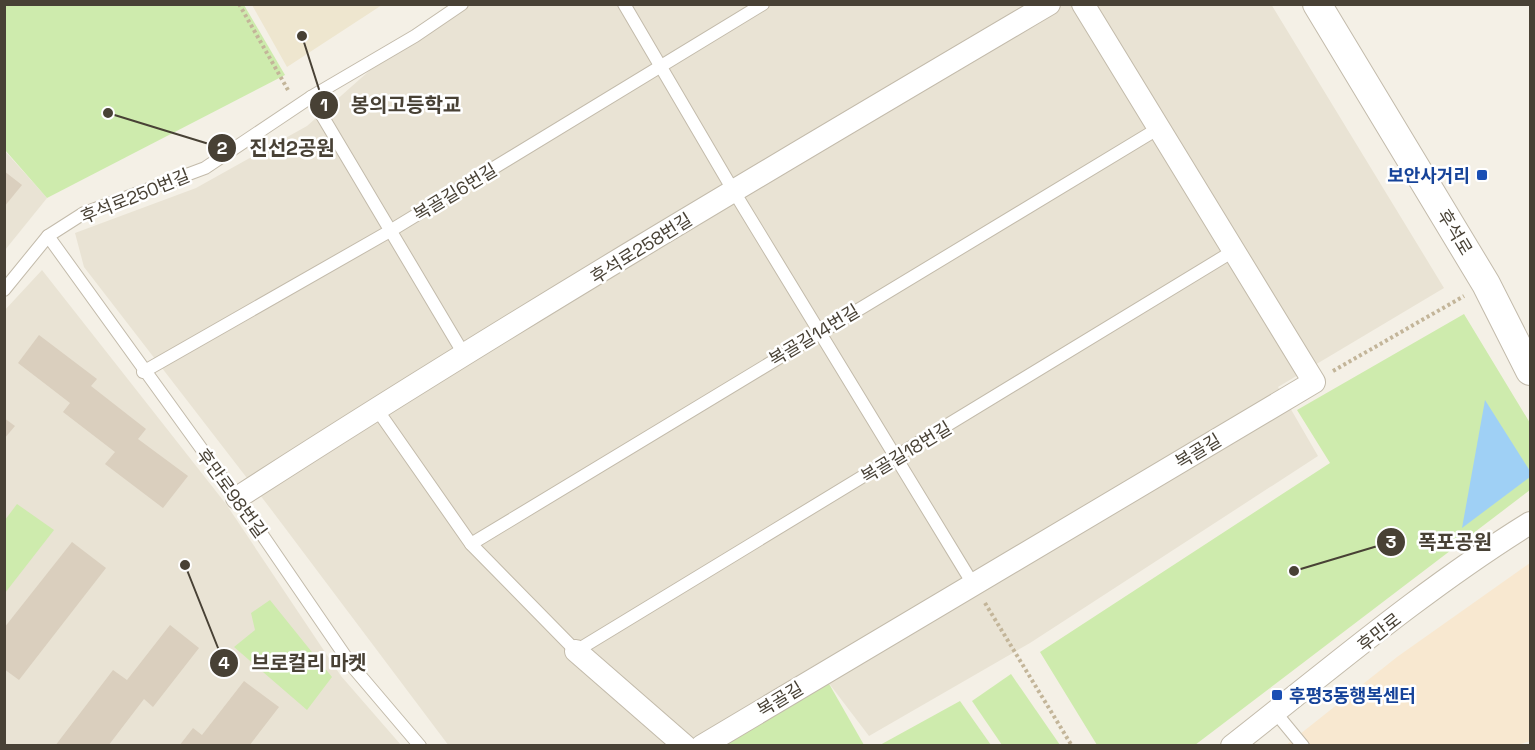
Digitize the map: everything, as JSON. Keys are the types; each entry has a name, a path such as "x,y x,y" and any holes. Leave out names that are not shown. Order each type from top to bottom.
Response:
{"street":[{"name":"후석로258번길","path":"237,498 376,408 465,356 733,190 1049,4"},
{"path":"1083,4 1314,382"},
{"name":"후석로","path":"1317,4 1486,284 1530,371"},
{"name":"복골길","path":"702,746 1314,382"},
{"name":"후만로","path":"1232,746 1441,585 1530,523"},
{"path":"576,651 685,746"}],"lane":[{"name":"후석로250번길","path":"4,290 48,236 84,213 205,168 311,97 415,36 462,4"},
{"path":"624,4 733,190 973,584"},
{"name":"복골길6번길","path":"143,372 390,231 763,4"},
{"path":"311,97 465,356"},
{"name":"복골길14번길","path":"471,544 1159,128"},
{"name":"후만로98번길","path":"48,236 143,372 237,498 352,666 420,746"},
{"name":"복골길18번길","path":"576,651 898,458 1235,250"},
{"path":"376,408 471,544 576,651"},
{"path":"1275,712 1303,746"}],"path":[{"path":"239,4 279,74"},
{"path":"1314,382 1486,284"},
{"path":"973,584 1072,746"}],"shaded area":[{"path":"1271,4 1444,288 1278,387 1318,456 1030,643 869,736 815,665 694,745 449,746 270,508 84,267 75,233 196,188 307,126 395,48 469,5"},
{"path":"252,5 382,5 287,67"},
{"path":"4,150 47,198 5,250 4,250"},
{"path":"42,270 226,504 341,676 401,745 5,745 4,311"},
{"path":"1530,563 1530,741 1515,746 1285,746 1397,657"}],"green space":[{"path":"6,5 244,5 285,75 47,198 5,150"},
{"path":"1464,314 1530,423 1530,490 1195,745 1097,745 1040,652 1330,463 1297,410"},
{"path":"17,504 54,530 5,593 5,520"},
{"path":"270,600 332,677 307,710 234,647 255,630 251,613"},
{"path":"1011,674 1060,745 1002,745 972,701"},
{"path":"828,682 864,745 723,746"},
{"path":"960,701 991,745 880,745"}],"water":[{"path":"1485,400 1530,471 1530,477 1462,528"}],"building":[{"path":"4,171 22,185 4,207"},
{"path":"39,335 97,379 91,386 146,429 138,439 188,476 163,508 105,464 115,452 63,412 70,403 18,363"},
{"path":"4,418 15,426 4,439"},
{"path":"72,542 106,568 19,680 4,669 4,628"},
{"path":"170,625 199,648 153,707 144,699 108,746 55,746 113,670 127,680"},
{"path":"244,681 279,707 249,746 179,746 193,728 202,735"}],"place":[{"name":"봉의고등학교","path":"302,36"},
{"name":"진선2공원","path":"108,113"},
{"name":"보안사거리","path":"1482,175"},
{"name":"브로컬리 마켓","path":"185,565"},
{"name":"폭포공원","path":"1294,571"},
{"name":"후평3동행복센터","path":"1277,695"}]}
